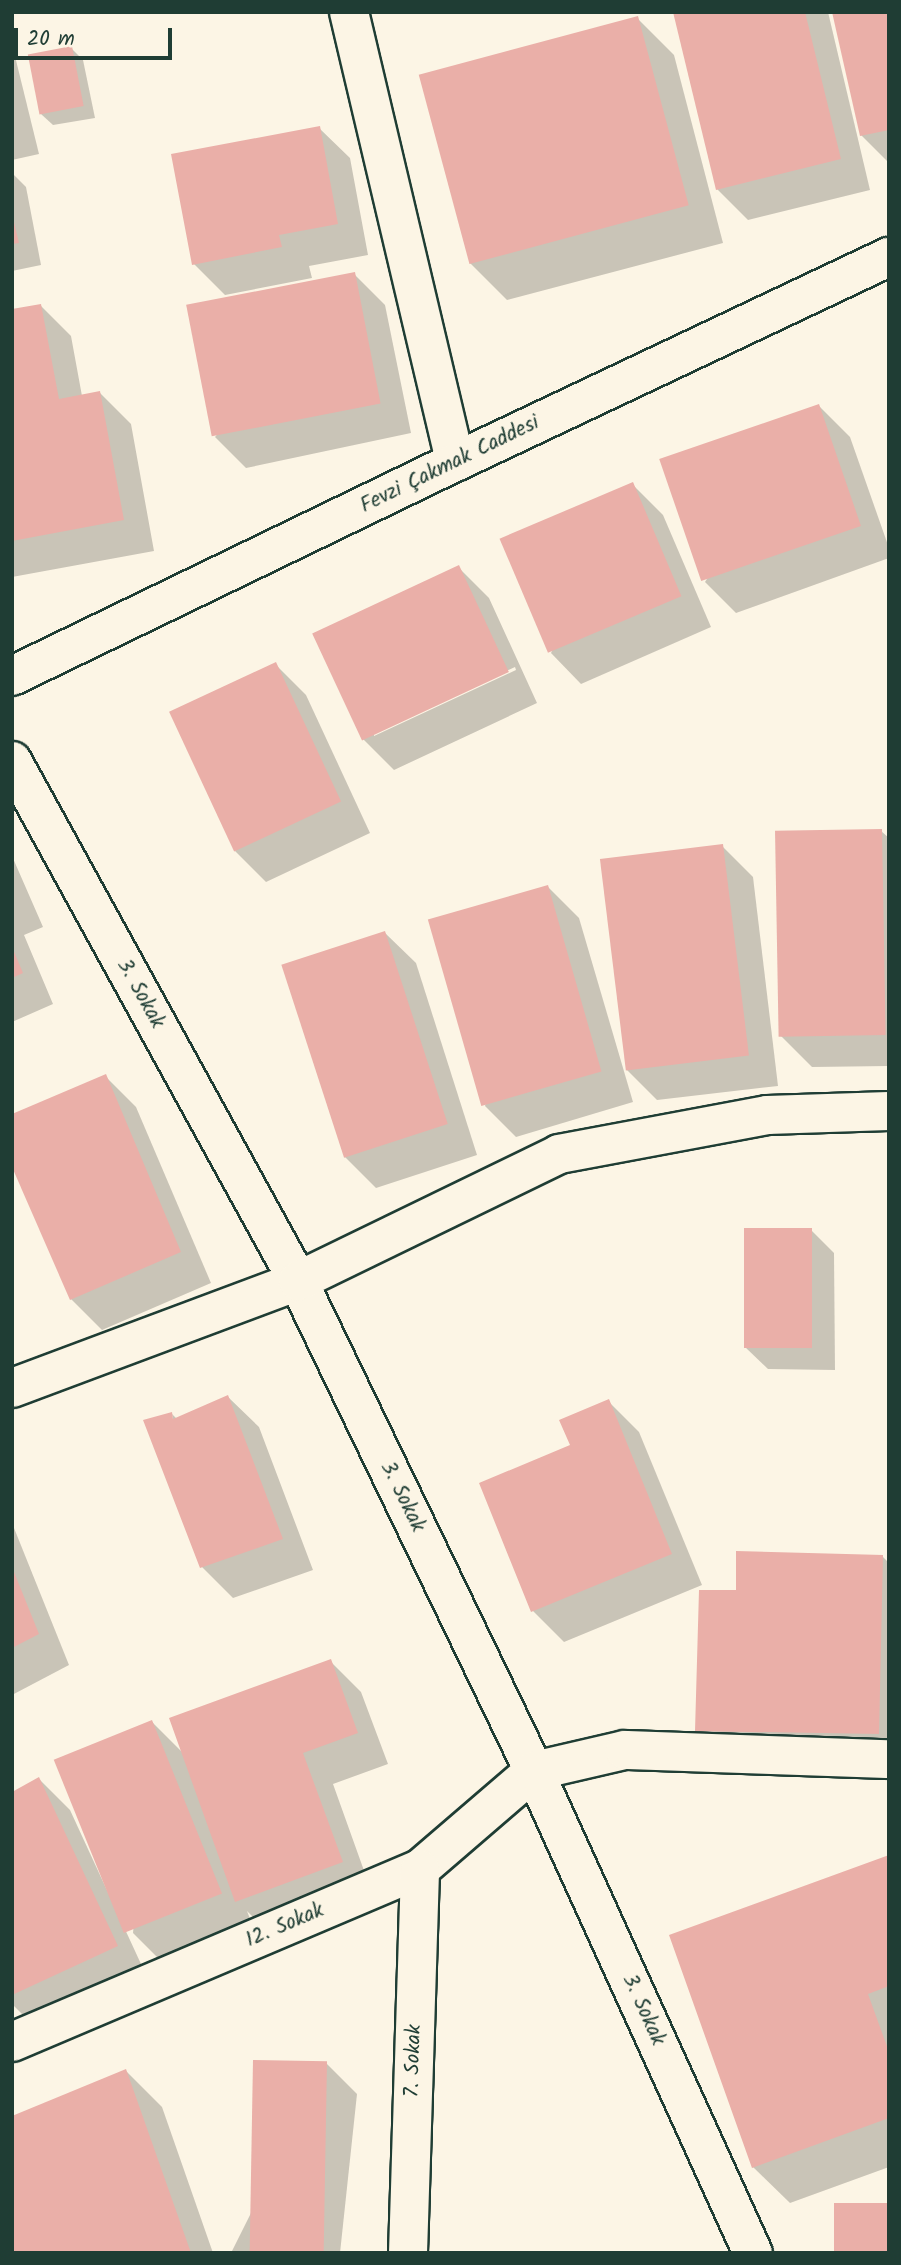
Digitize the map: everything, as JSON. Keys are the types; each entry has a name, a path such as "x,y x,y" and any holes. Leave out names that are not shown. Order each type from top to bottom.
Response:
{"street":[{"path":"349,12 455,461"},
{"name":"Fevzi Çakmak Caddesi","path":"12,676 455,461 889,257"},
{"name":"3. Sokak","path":"12,761 298,1281 534,1771 753,2253"},
{"path":"12,1388 298,1281 559,1154 767,1115 889,1111"},
{"path":"534,1771 625,1750 889,1759"},
{"name":"12. Sokak","path":"12,2042 421,1869 534,1771"},
{"name":"7. Sokak","path":"408,2253 421,1869"}],"building":[{"path":"673,12 805,12 841,159 716,190"},
{"path":"832,12 889,12 889,130 860,136"},
{"path":"638,16 689,205 469,264 419,75"},
{"path":"72,46 84,106 39,114 28,55"},
{"path":"320,126 338,224 279,235 282,247 192,265 171,154"},
{"path":"12,214 19,243 12,244"},
{"path":"355,272 381,404 212,436 186,305"},
{"path":"41,304 59,399 100,391 124,520 12,541 12,309"},
{"path":"819,404 861,526 701,581 659,459"},
{"path":"633,482 681,596 548,653 500,539"},
{"path":"459,565 509,672 362,740 312,633"},
{"path":"276,662 341,802 234,851 169,712"},
{"path":"882,829 886,1035 779,1037 775,831"},
{"path":"723,844 749,1055 626,1071 600,859"},
{"path":"548,885 601,1071 481,1106 428,919"},
{"path":"385,931 448,1124 344,1158 281,965"},
{"path":"12,947 23,973 12,978"},
{"path":"106,1074 181,1252 70,1300 12,1167 12,1114"},
{"path":"744,1228 812,1228 812,1348 744,1348"},
{"path":"228,1395 283,1539 200,1568 143,1420 172,1412 173,1419"},
{"path":"609,1399 672,1554 531,1612 479,1483 570,1445 559,1420"},
{"path":"736,1551 883,1555 879,1734 695,1731 699,1590 736,1590"},
{"path":"12,1567 39,1634 12,1648"},
{"path":"331,1659 358,1733 303,1753 343,1862 235,1902 169,1718"},
{"path":"152,1720 222,1893 124,1933 54,1760"},
{"path":"39,1777 118,1946 12,1995 12,1792"},
{"path":"889,1855 889,1986 868,1994 889,2052 889,2118 752,2168 669,1935"},
{"path":"253,2060 327,2061 324,2253 250,2253"},
{"path":"126,2069 191,2253 12,2253 12,2116"},
{"path":"834,2203 889,2203 889,2253 834,2253"}]}
